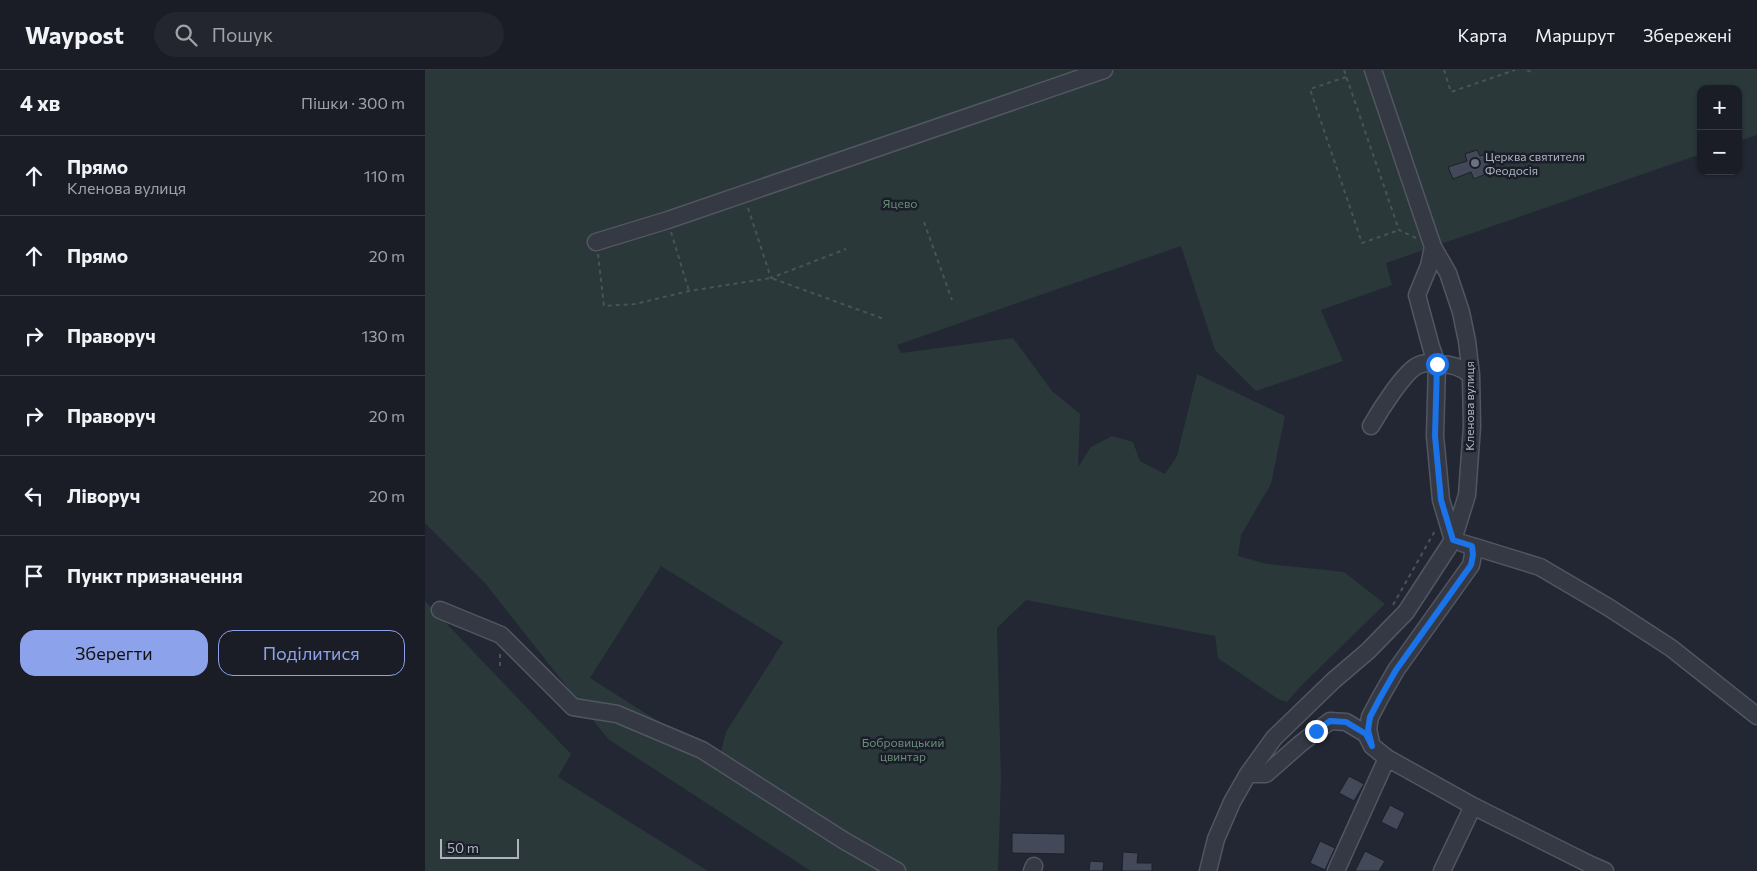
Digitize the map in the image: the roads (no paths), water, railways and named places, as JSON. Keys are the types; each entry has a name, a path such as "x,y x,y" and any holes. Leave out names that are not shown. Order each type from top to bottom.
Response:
{"street":[{"path":"596,242 667,220 1104,70"},
{"name":"Кленова вулиця","path":"1208,871 1216,839 1247,774 1274,738 1368,651 1406,612 1453,540 1467,495 1472,426 1471,375 1467,341 1448,273 1433,247 1373,70"},
{"path":"1433,247 1429,266 1417,295 1437,364 1435,436 1441,500 1453,540 1540,568 1608,607 1671,648 1757,716"},
{"path":"1417,295 1435,280 1445,282 1454,292"},
{"path":"1371,426 1409,372 1419,365 1437,364 1462,367 1471,375"},
{"path":"1372,746 1368,730 1370,717 1396,670 1471,565 1472,546"},
{"path":"440,610 501,635 573,706 617,714 702,750 843,840 897,871"},
{"path":"1247,774 1266,774 1330,721 1346,722 1366,734 1372,746 1387,758 1473,806 1605,871"},
{"path":"1336,871 1387,758"},
{"path":"1442,871 1473,806"}],"place":[{"name":"Церква святителя Феодосія","path":"1475,163"}],"park label":[{"name":"Яцево","path":"900,203"},
{"name":"Бобровицький цвинтар","path":"903,749"}]}
